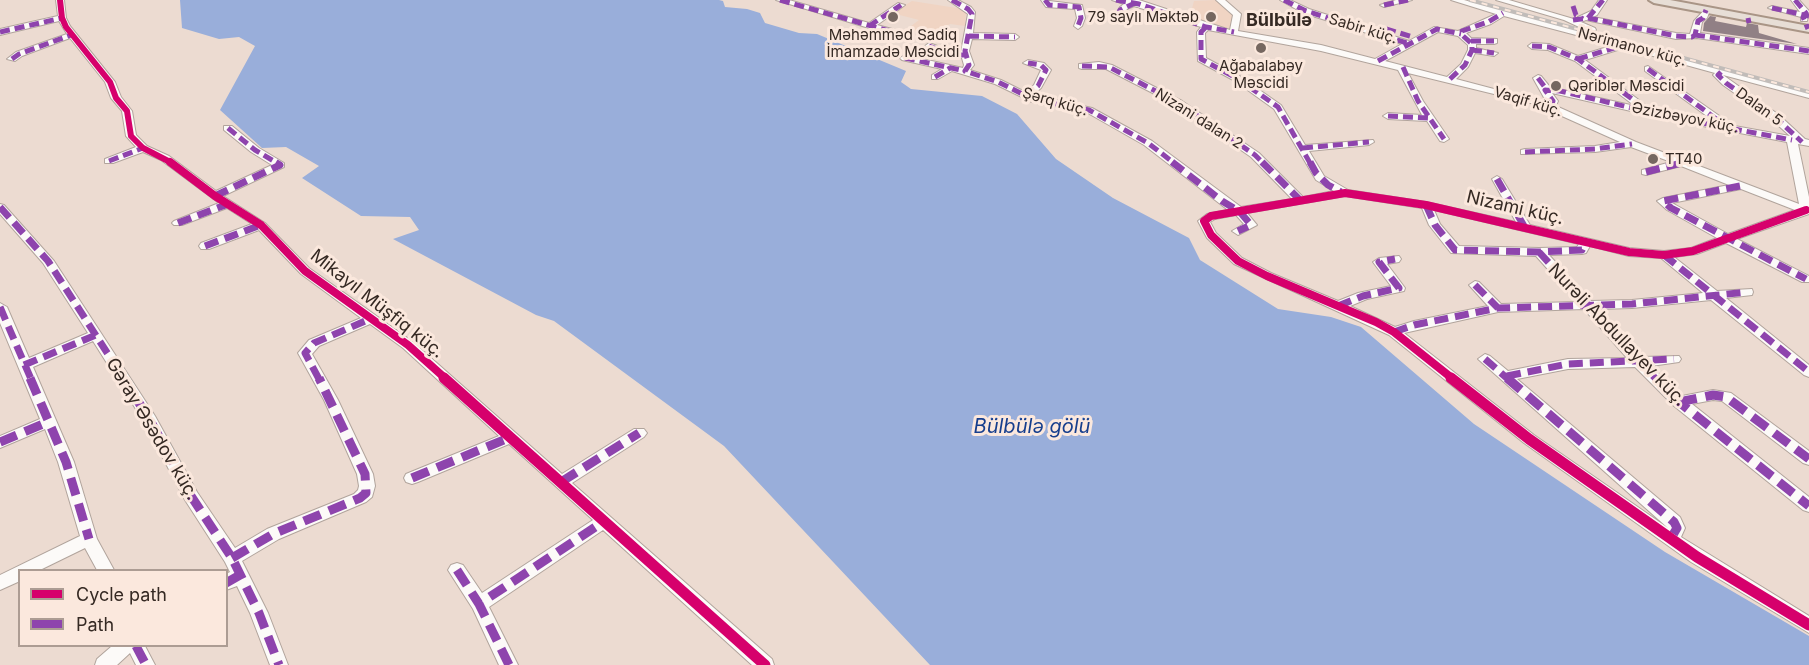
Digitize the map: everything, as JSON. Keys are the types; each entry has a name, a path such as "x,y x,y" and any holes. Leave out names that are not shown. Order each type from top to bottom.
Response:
{"main road":[{"path":"1654,0 1748,21 1809,29"}],"street":[{"path":"60,0 62,18 71,35 114,88 116,98 127,111 131,136 143,148 109,161"},
{"path":"780,0 889,31"},
{"path":"952,0 971,11 973,18 965,51 969,65 965,70"},
{"path":"1045,0 1048,5 1079,8 1082,18 1078,26"},
{"name":"Vaqif küç.","path":"1116,0 1138,2 1206,27 1378,61 1551,106 1632,144 1808,211"},
{"path":"1220,0 1237,14 1234,32"},
{"name":"Sabir küç.","path":"1284,0 1306,11 1410,44"},
{"path":"1384,5 1408,0"},
{"name":"Nərimanov küç.","path":"1455,0 1809,95"},
{"name":"Nərimanov küç.","path":"1500,0 1581,19 1594,30 1809,85"},
{"path":"1581,19 1594,14 1603,0"},
{"path":"1795,0 1806,13 1809,29"},
{"path":"1118,17 1120,10 1138,2"},
{"path":"869,26 901,5"},
{"path":"1573,6 1576,15 1581,19 1676,36 1692,37 1695,35 1808,52"},
{"path":"1772,8 1806,16"},
{"path":"1695,35 1698,21 1703,18 1706,10"},
{"path":"1461,34 1462,31 1488,22 1503,13"},
{"path":"0,32 62,18"},
{"path":"1206,27 1201,32 1201,59 1238,79 1278,106 1320,178 1328,185 1345,193"},
{"path":"1386,29 1419,39"},
{"path":"1378,61 1384,55 1437,29 1461,34 1471,46 1494,53"},
{"path":"12,59 19,54 71,35"},
{"path":"969,36 1015,37"},
{"path":"1471,46 1494,41"},
{"path":"1578,59 1624,45"},
{"path":"929,46 953,55 966,55"},
{"path":"1450,80 1465,65 1471,46"},
{"path":"1532,46 1549,47 1578,59 1641,104 1648,112"},
{"name":"Şərq küç.","path":"905,58 965,70 998,82 1026,96 1089,110 1148,143 1222,201 1240,212"},
{"path":"1026,96 1038,86 1046,70 1041,65 1028,63"},
{"name":"Nizani dalan 2","path":"1082,66 1109,67 1179,103 1255,155 1301,201"},
{"path":"1403,67 1409,84 1444,139"},
{"path":"935,77 951,68"},
{"path":"1648,69 1726,126"},
{"name":"Dalan 5","path":"1721,72 1718,75 1720,78 1775,117 1801,141"},
{"path":"1538,78 1553,101 1551,106"},
{"name":"Əzizbəyov küç.","path":"1547,90 1801,141"},
{"path":"1388,116 1430,118"},
{"path":"216,196 280,165 255,150 228,128"},
{"path":"1801,141 1808,211"},
{"path":"1303,148 1369,142"},
{"path":"1525,152 1595,149 1632,144"},
{"name":"Mikayıl Müşfiq küç.","path":"143,148 165,158 216,196 261,225 305,272 408,345 765,665"},
{"path":"1646,172 1681,163"},
{"path":"1497,179 1524,226"},
{"path":"1740,186 1663,201 1671,208 1806,279"},
{"name":"Nizami küç.","path":"1338,306 1259,273 1238,261 1228,254 1206,227 1204,221 1211,216 1345,193 1426,205 1629,252 1664,255 1693,251 1808,211"},
{"path":"178,223 228,204"},
{"path":"1426,205 1435,225 1455,250 1539,252 1582,250 1586,241"},
{"name":"Gəray Əsədov küç.","path":"0,207 48,261 150,420 191,496 232,558 233,579 259,613 279,665"},
{"path":"1238,231 1251,225 1240,212"},
{"path":"205,246 261,225"},
{"name":"Nurəli Abdullayev küç.","path":"1539,252 1639,362 1679,402 1809,506"},
{"path":"1664,255 1809,372"},
{"path":"1338,306 1363,296 1399,288 1379,262 1395,259"},
{"path":"1475,285 1498,308"},
{"path":"1394,332 1414,325 1498,308 1632,304 1747,292"},
{"path":"1338,306 1394,332 1529,439 1697,557 1809,625"},
{"path":"0,307 4,328 24,365 66,462 89,539 104,569"},
{"path":"232,558 273,534 360,498 366,493 365,474 331,400 305,353 314,343 370,319"},
{"path":"24,365 96,335"},
{"path":"1485,359 1674,522 1677,528 1671,538"},
{"path":"1507,376 1568,364 1674,359"},
{"path":"1679,402 1713,395 1726,397 1809,459"},
{"path":"0,442 48,422"},
{"path":"561,482 639,433"},
{"path":"412,478 511,436"},
{"path":"479,604 603,522"},
{"path":"27,569 89,539"},
{"path":"457,570 479,604 509,665"},
{"path":"0,582 18,574"},
{"path":"104,665 123,647"},
{"path":"137,647 146,665"}],"shaded area":[{"name":"79 saylı Məktəb","path":"1216,0 1233,14 1230,28 1223,29 1189,20 1194,1"},
{"path":"912,1 963,9 966,12 965,26 950,24 931,35 907,29 919,20 892,13"}],"water":[{"name":"Bülbülə gölü","path":"180,0 719,0 723,1 725,7 760,13 765,23 799,33 817,34 906,71 901,82 911,89 982,96 1017,114 1056,159 1113,198 1189,238 1200,260 1278,309 1331,317 1361,327 1474,424 1665,552 1809,636 1809,665 930,665 724,446 554,321 536,315 393,239 419,230 410,217 361,216 302,178 319,166 286,147 262,148 220,110 255,46 239,37 219,39 182,28"}],"building":[{"path":"1710,16 1716,17 1715,21 1746,27 1747,23 1758,25 1759,33 1797,44 1703,31 1704,23"}],"railway":[{"path":"1470,0 1809,92"}],"marked path":[{"path":"780,0 889,31"},
{"path":"952,0 968,9 972,14 965,51 969,65 965,71 998,82 1035,100 1089,110 1148,143 1222,201 1240,212 1251,225 1238,231"},
{"path":"1045,0 1049,5 1079,7 1081,18 1078,26"},
{"path":"1116,0 1139,4 1206,27 1234,32"},
{"path":"1284,0 1306,11 1410,44"},
{"path":"1384,5 1408,0"},
{"path":"1573,20 1588,18 1603,0"},
{"path":"1795,0 1806,13 1803,17 1808,29"},
{"path":"1118,17 1120,10 1135,3"},
{"path":"869,26 901,5"},
{"path":"1573,6 1576,15 1583,19"},
{"path":"1772,8 1809,16"},
{"path":"1588,18 1676,36 1692,37 1695,35 1698,21 1703,18 1706,10"},
{"path":"1450,79 1465,65 1472,50 1472,44 1461,34 1462,31 1488,22 1503,13"},
{"path":"0,32 62,18"},
{"path":"1748,18 1749,23"},
{"path":"1206,27 1201,32 1201,59 1238,79 1278,107 1316,173 1328,185 1341,192"},
{"path":"1386,29 1413,37"},
{"path":"1378,61 1437,29 1461,34"},
{"path":"12,59 19,54 71,35"},
{"path":"1695,35 1809,51"},
{"path":"969,36 1015,37"},
{"path":"1471,41 1494,41"},
{"path":"1578,59 1624,45"},
{"path":"929,46 953,55 966,55"},
{"path":"1532,46 1549,47 1578,59 1647,110"},
{"path":"1472,50 1494,53"},
{"path":"905,58 965,71"},
{"path":"1026,96 1038,86 1046,70 1041,65 1028,63"},
{"path":"1082,66 1109,67 1179,103 1255,155 1301,201"},
{"path":"1403,67 1418,101 1444,139"},
{"path":"935,77 950,68"},
{"path":"1648,69 1726,126"},
{"path":"1721,72 1718,75 1726,83 1775,117 1802,142"},
{"path":"1538,78 1547,90"},
{"path":"1551,106 1553,101 1545,90 1560,91 1666,116 1792,140"},
{"path":"1388,116 1430,118"},
{"path":"215,196 280,165 255,150 228,128"},
{"path":"1303,148 1369,142"},
{"path":"1525,152 1595,149 1632,144"},
{"path":"109,161 143,148"},
{"path":"1646,172 1681,163"},
{"path":"1497,179 1524,226"},
{"path":"1740,186 1663,201 1671,208 1806,279"},
{"path":"178,223 228,204"},
{"path":"1426,205 1435,225 1455,250 1539,252 1582,250 1586,241"},
{"path":"0,207 48,261 150,420 191,496 232,558 259,613 279,665"},
{"path":"205,246 261,225"},
{"path":"1539,252 1639,362 1679,402 1809,506"},
{"path":"1664,255 1809,372"},
{"path":"1338,306 1363,296 1399,288 1379,262 1395,259"},
{"path":"1475,285 1498,308"},
{"path":"1394,332 1414,325 1498,308 1632,304 1747,292"},
{"path":"0,307 66,462 89,539"},
{"path":"232,558 273,534 360,498 366,493 365,474 331,400 305,353 314,343 370,319"},
{"path":"24,365 96,335"},
{"path":"1485,359 1674,522 1677,528 1671,538"},
{"path":"1507,376 1568,364 1674,359"},
{"path":"1679,402 1713,395 1726,397 1809,459"},
{"path":"0,442 48,422"},
{"path":"561,482 639,433"},
{"path":"412,478 511,437"},
{"path":"509,665 479,604 603,522"},
{"path":"457,570 479,604"},
{"path":"228,582 240,575"},
{"path":"137,647 146,665"}],"cycle path":[{"path":"60,0 62,18 66,27 110,82 116,98 127,111 131,136 143,148 165,158 215,196 261,225 305,271 408,345 765,665"},
{"path":"1806,210 1693,251 1664,255 1629,252 1426,205 1345,193 1211,216 1204,221 1211,235 1238,261 1394,332 1529,439 1697,557 1809,625"}],"place":[{"name":"Məhəmməd Sadiq İmamzadə Məscidi","path":"893,17"},
{"name":"79 saylı Məktəb","path":"1211,17"},
{"name":"Ağabalabəy Məscidi","path":"1261,48"},
{"name":"Qəriblər Məscidi","path":"1556,86"},
{"name":"TT40","path":"1653,159"}],"district":[{"name":"Bülbülə","path":"1279,21"}]}
